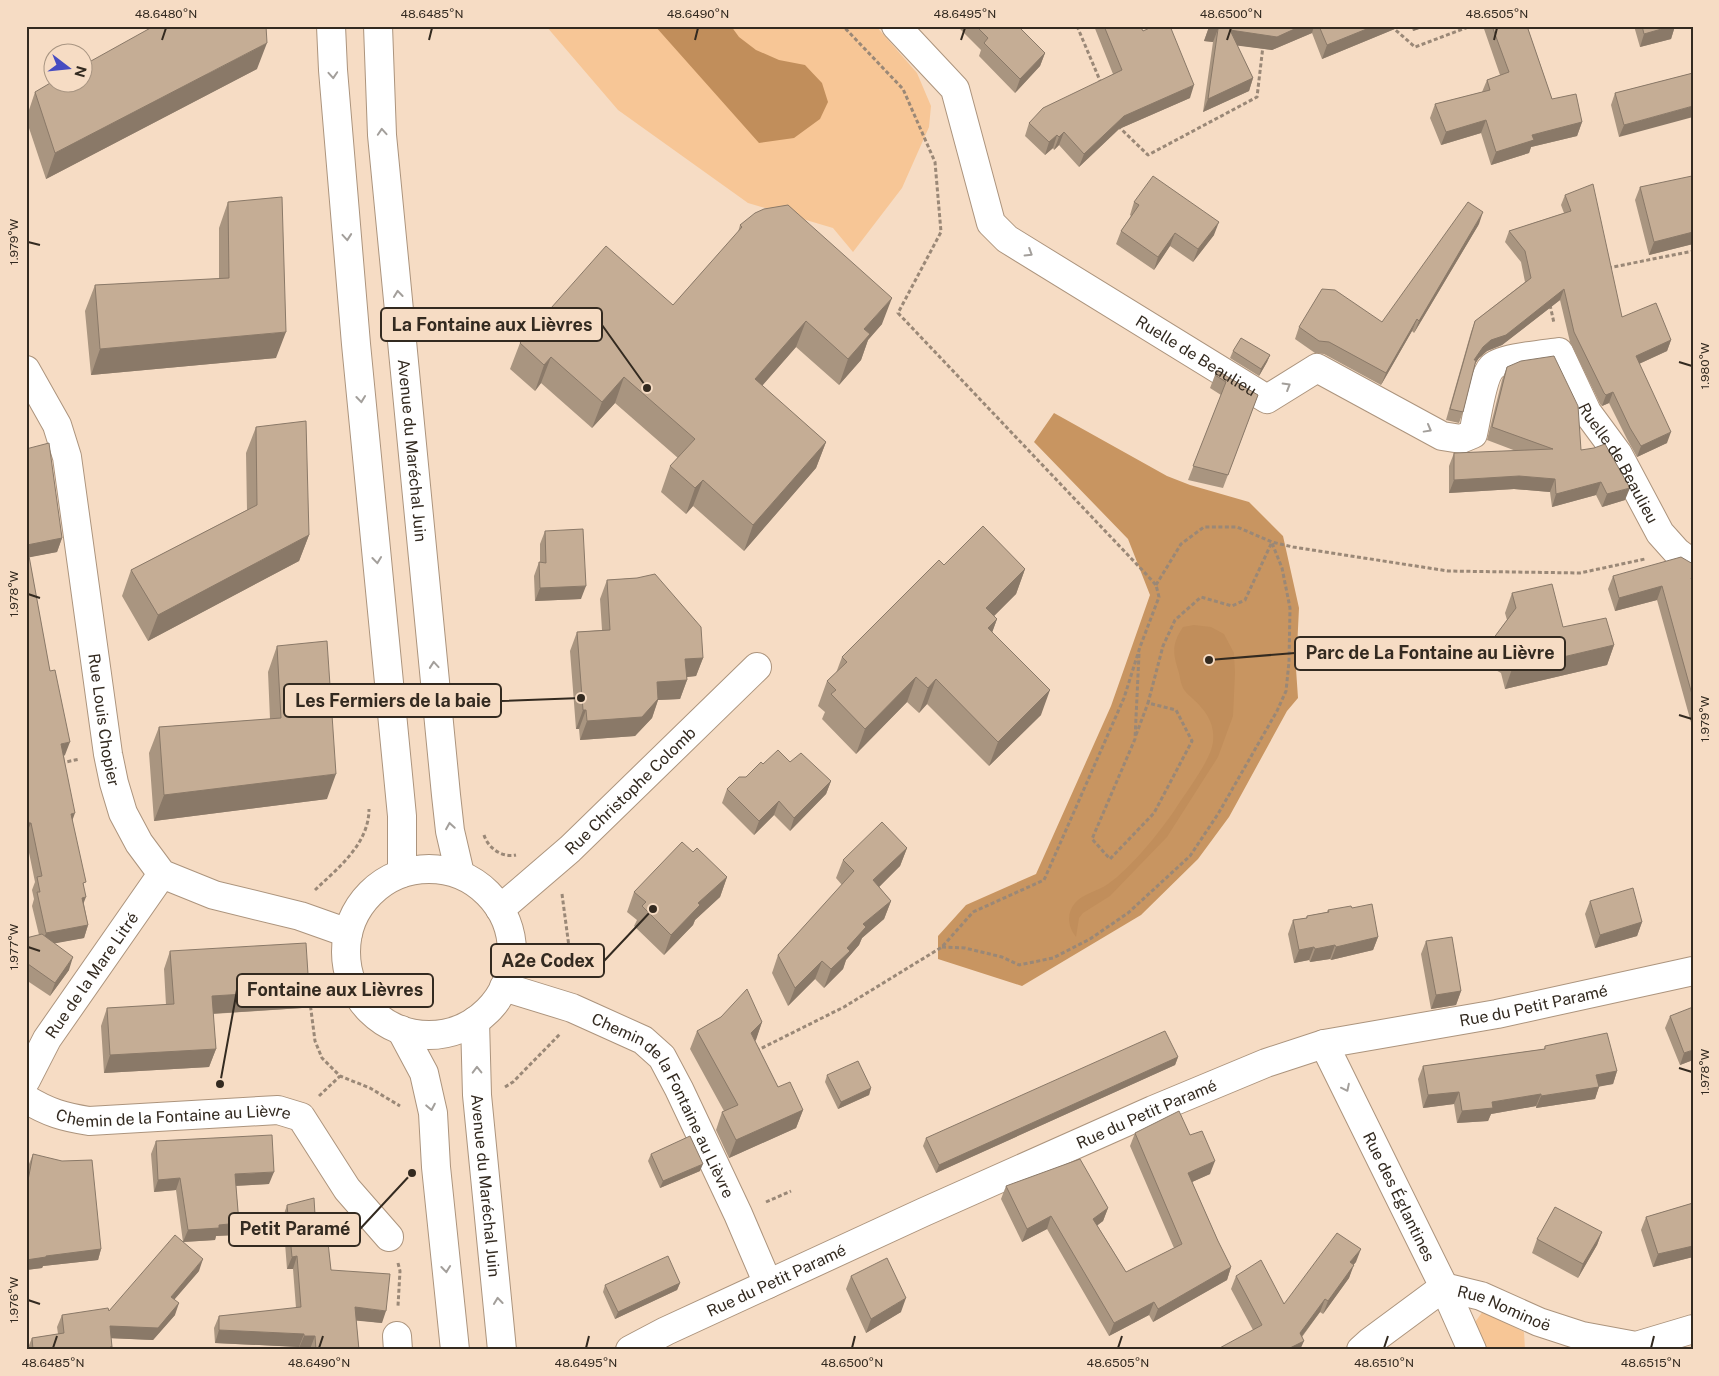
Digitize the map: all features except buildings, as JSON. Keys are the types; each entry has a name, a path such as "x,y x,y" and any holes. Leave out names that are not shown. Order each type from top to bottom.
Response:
{"street":[{"path":"331,26 333,80 357,354 402,816 402,873"},
{"name":"Avenue du Maréchal Juin","path":"378,26 382,135 446,795 450,831 460,874"},
{"name":"Ruelle de Beaulieu","path":"896,26 955,89 990,223 1007,239 1266,399 1317,368 1442,436 1461,438 1473,434 1484,382 1492,366 1502,361 1560,352 1587,412 1618,454 1660,532 1685,558"},
{"name":"Rue Louis Chopier","path":"26,370 57,425 67,457 108,754 114,783 123,813 139,843 162,874"},
{"name":"Rue Christophe Colomb","path":"500,909 554,864 757,667"},
{"path":"421,868 440,869 460,874 483,888 500,909 507,923 512,955 510,971 504,987 497,1000 487,1011 475,1021 458,1030 439,1034 420,1034 401,1030 383,1021 368,1008 356,992 348,973 346,953 348,933 355,913 367,896 383,882 402,873 421,868"},
{"path":"162,874 214,895 300,916 348,933"},
{"name":"Rue de la Mare Litré","path":"26,1080 47,1038 162,874"},
{"name":"Rue du Petit Paramé","path":"630,1350 924,1212 1266,1062 1324,1044 1497,1014 1693,971"},
{"name":"Chemin de la Fontaine au Lièvre","path":"504,987 572,1008 643,1040 662,1057 738,1214 768,1284"},
{"name":"Avenue du Maréchal Juin","path":"475,1021 477,1095 502,1350"},
{"path":"401,1030 424,1073 433,1113 436,1167 455,1350"},
{"name":"Rue des Églantines","path":"1324,1044 1444,1287 1472,1350"},
{"name":"Chemin de la Fontaine au Lièvre","path":"26,1099 39,1107 63,1117 89,1121 278,1110 301,1117 347,1189 389,1237"},
{"name":"Rue Nominoë","path":"1361,1350 1371,1340 1444,1287 1480,1296 1539,1322 1582,1336 1635,1348 1693,1329"}],"path":[{"path":"749,1054 844,1007 942,946 973,912 1044,880 1124,698 1140,647 1159,597 1156,585 898,313 941,232 934,162 903,89 843,26"},
{"path":"1077,26 1103,90"},
{"path":"1391,26 1415,47 1471,26"},
{"path":"1115,117 1118,126 1148,155 1257,97 1263,44"},
{"path":"1600,270 1693,251"},
{"path":"1549,300 1560,352"},
{"path":"1156,585 1181,544 1204,527 1237,527 1272,542 1293,547 1448,571 1580,573 1685,558"},
{"path":"1148,703 1176,710 1192,741 1154,814 1110,859 1092,839 1135,739 1148,703 1163,646 1175,620 1201,597 1232,606 1245,600 1272,542"},
{"path":"942,946 964,948 1002,957 1020,965 1053,958 1090,939 1128,914 1190,856 1218,814 1277,710 1286,690 1289,662 1290,608 1282,568 1272,542"},
{"path":"1135,739 1140,647"},
{"path":"53,764 108,754"},
{"path":"300,916 305,900 353,852 367,831 384,819 402,816"},
{"path":"477,1095 495,1093 514,1082 559,1035 576,995 570,966 562,873 543,854 537,851 510,856 501,853 492,848 482,833"},
{"path":"307,978 316,1041 322,1058 340,1076 370,1088 415,1115 433,1113"},
{"path":"389,1237 394,1245 400,1272 397,1343"}],"shaded area":[{"path":"546,26 876,26 917,73 931,106 929,127 902,188 853,252 833,228 748,203 618,110"},
{"path":"655,26 731,26 739,37 756,50 779,60 805,65 822,83 828,102 820,119 794,138 759,143"},
{"path":"1054,413 1167,476 1190,485 1249,502 1283,536 1299,608 1296,669 1298,698 1287,711 1229,817 1198,859 1141,915 1022,986 938,959 938,936 966,905 1036,874 1111,706 1150,595 1128,539 1034,442"},
{"path":"1194,625 1211,627 1224,634 1234,653 1233,716 1218,757 1167,837 1110,896 1083,913 1079,918 1076,937 1071,929 1069,920 1072,907 1082,897 1117,877 1145,849 1192,785 1208,758 1213,742 1213,729 1209,718 1202,708 1183,688 1174,655 1176,639 1183,627"},
{"path":"1483,1311 1524,1332 1525,1350 1483,1350 1473,1325"}],"place":[{"name":"La Fontaine aux Lièvres","path":"647,388"},
{"name":"Parc de La Fontaine au Lièvre","path":"1209,660"},
{"name":"Les Fermiers de la baie","path":"581,698"},
{"name":"A2e Codex","path":"653,909"},
{"name":"Fontaine aux Lièvres","path":"220,1084"},
{"name":"Petit Paramé","path":"412,1173"}]}
